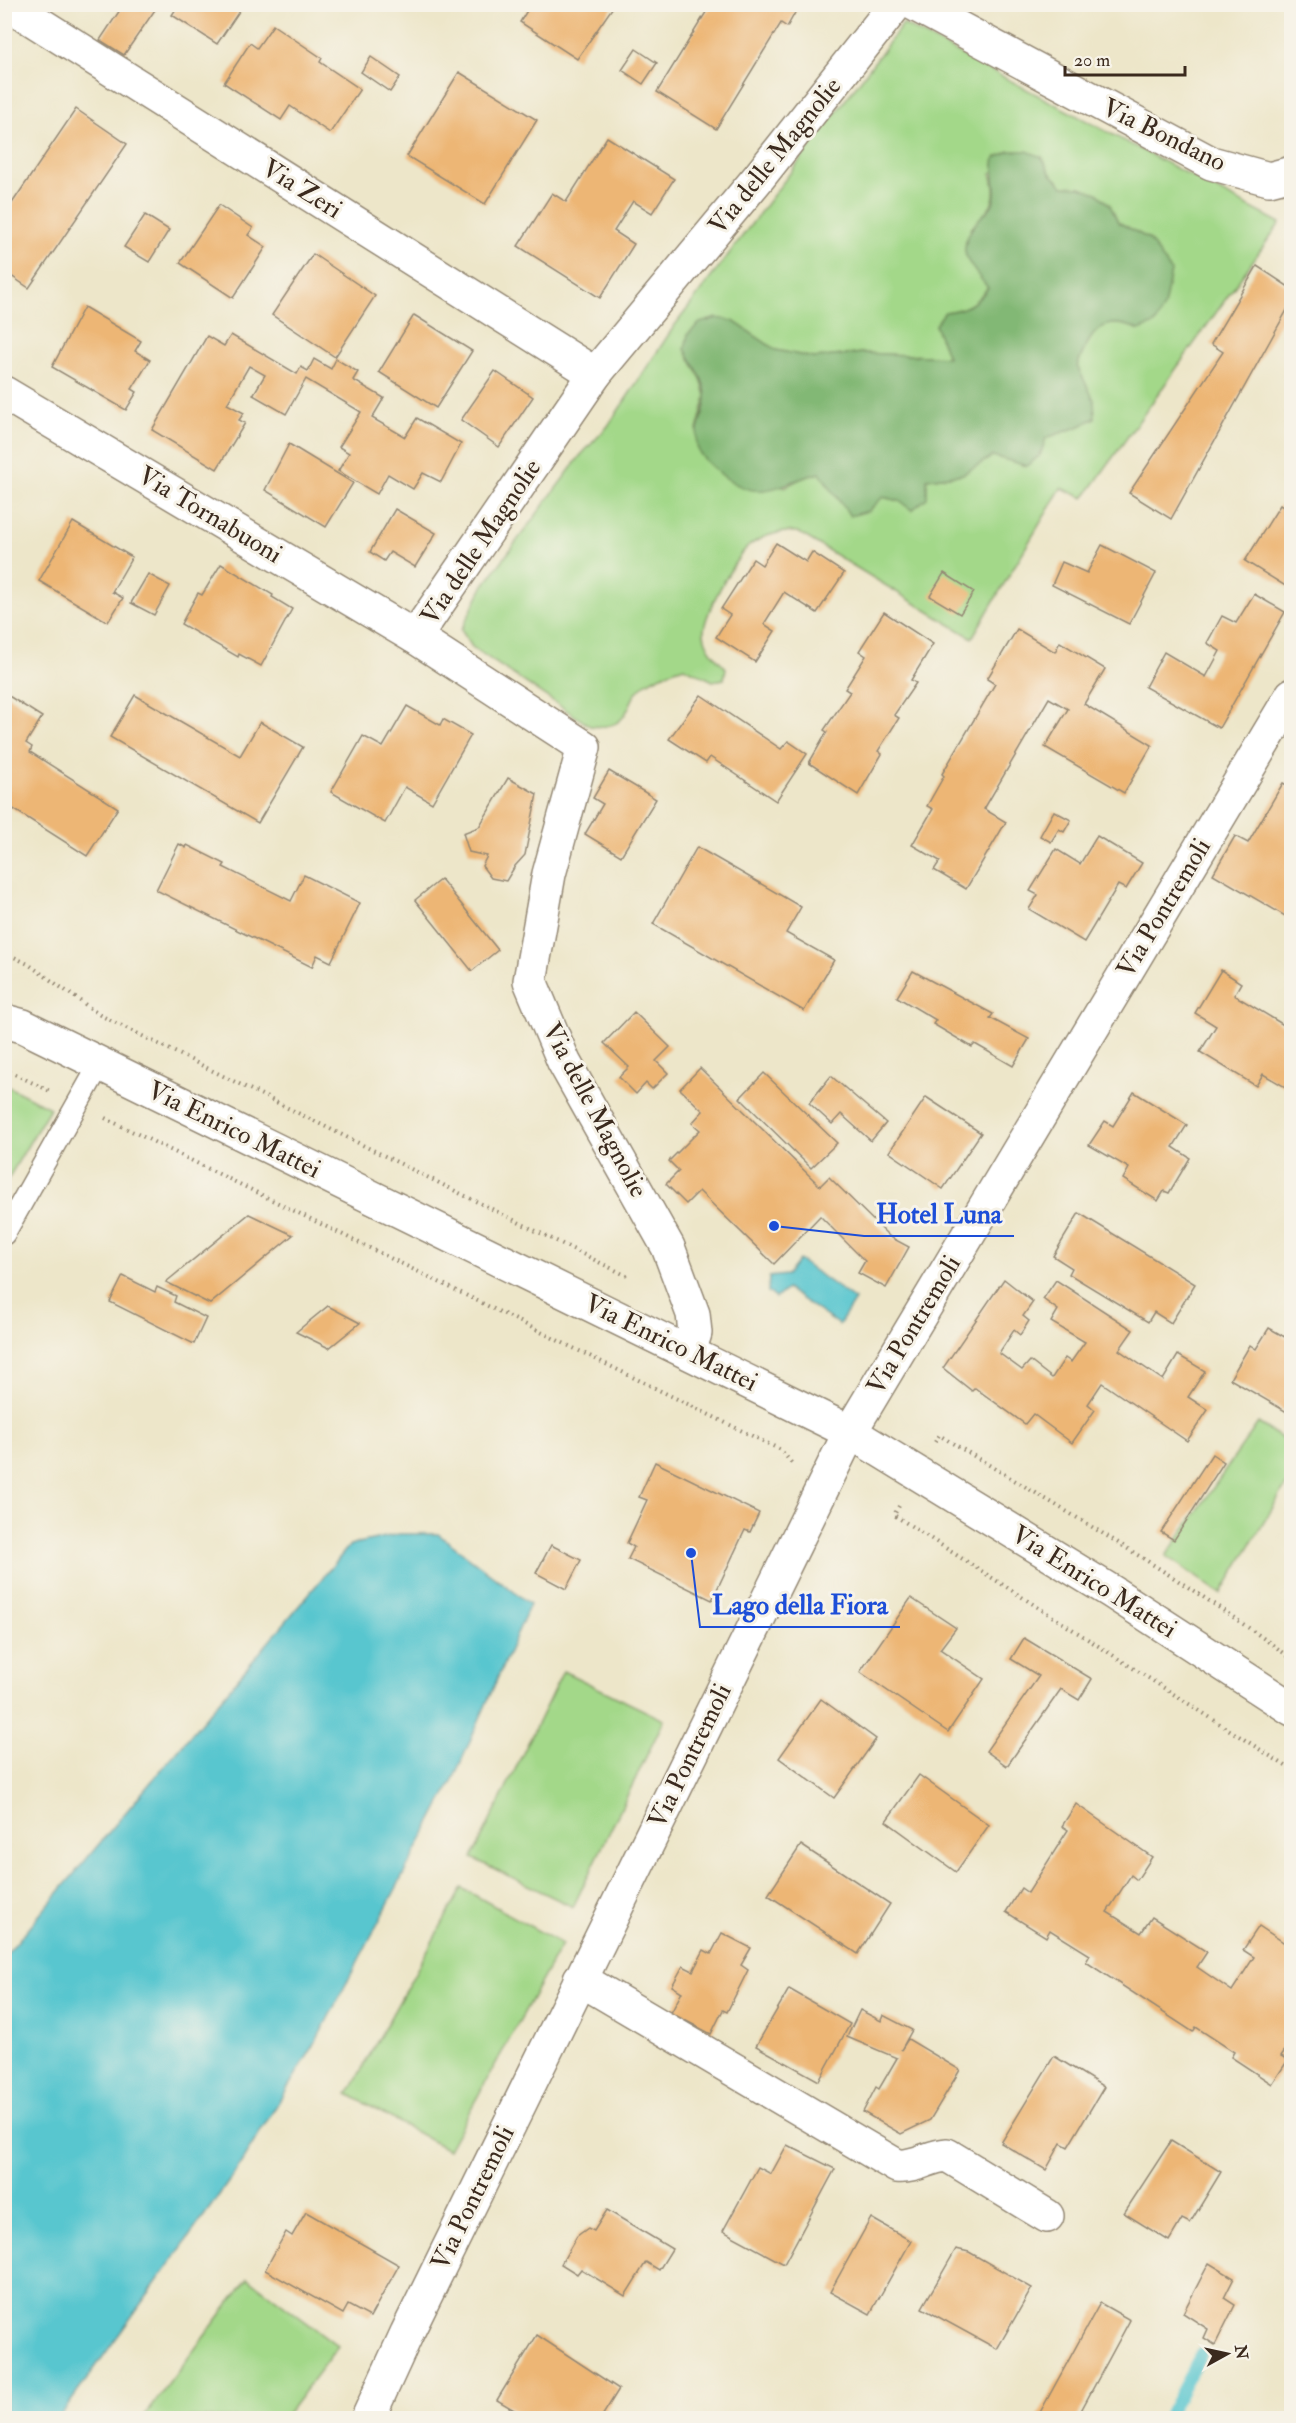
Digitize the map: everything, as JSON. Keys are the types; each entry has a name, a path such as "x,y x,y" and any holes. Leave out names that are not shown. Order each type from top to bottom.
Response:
{"street":[{"name":"Via Zeri","path":"8,4 596,374"},
{"name":"Via delle Magnolie","path":"689,1352 695,1333 693,1314 668,1247 564,1062 530,981 549,874 584,747 415,637 596,374 759,177 896,4"},
{"name":"Via Bondano","path":"914,4 1211,163 1269,179 1292,173"},
{"name":"Via Tornabuoni","path":"4,393 415,637"},
{"name":"Via Pontremoli","path":"368,2418 580,1979 850,1432 1292,695"},
{"name":"Via Enrico Mattei","path":"11,1020 850,1432 1112,1592 1292,1709"},
{"path":"580,1979 897,2166 905,2167 947,2155 1047,2216"}],"lane":[{"path":"4,1234 100,1064"}],"path":[{"path":"4,952 28,964 100,1015 627,1276"},
{"path":"4,1069 781,1450 792,1463 795,1471"}],"green space":[{"path":"903,24 1280,223 1084,498 1061,488 972,638 798,532 773,534 761,538 744,551 721,587 708,614 705,639 712,653 726,668 724,679 713,681 684,667 674,670 645,684 633,698 622,719 615,724 590,726 472,647 461,630 484,585 580,456 608,426 675,325","holes":["1042,157 1050,173 1063,186 1080,187 1110,205 1118,222 1149,239 1139,330 1126,325 1107,325 1093,336 1077,366 1085,383 1080,426 1046,438 1040,455 1027,466 993,456 962,474 927,479 899,501 882,497 868,511 840,502 820,473 802,478 785,487 697,430 706,396 701,379 685,349 733,321 776,350 814,358 863,353 949,357 935,325 945,312 970,305 988,287 971,229 988,210 993,199 991,173"]},
{"path":"1009,151 1027,151 1042,157 1050,173 1063,186 1080,187 1097,193 1110,205 1118,222 1149,239 1171,271 1164,307 1155,324 1139,330 1126,325 1107,325 1099,329 1087,344 1077,366 1094,400 1095,418 1046,438 1040,455 1027,466 993,456 963,474 927,479 927,498 912,510 899,501 883,497 868,511 850,516 820,473 768,490 757,490 732,482 708,463 697,446 706,395 701,377 685,349 688,334 700,323 717,318 733,321 776,350 814,358 863,353 948,357 935,325 945,312 970,305 988,288 969,263 966,256 966,240 978,220 991,208 993,203 995,158"},
{"path":"5,1085 50,1108 5,1184"},
{"path":"1258,1423 1291,1444 1291,1477 1221,1594 1166,1556"},
{"path":"563,1671 664,1720 573,1907 472,1858"},
{"path":"462,1888 562,1944 448,2150 348,2094"},
{"path":"248,2278 338,2346 284,2418 143,2418"}],"water":[{"path":"799,1260 855,1300 839,1325 787,1289 776,1298 768,1292 769,1277 787,1275"},
{"path":"399,1534 438,1534 530,1604 452,1782 313,2047 234,2174 59,2418 5,2418 5,1956 350,1545"}],"building":[{"path":"124,4 159,4 124,55 100,40"},
{"path":"179,4 244,4 217,44 172,15"},
{"path":"531,4 615,4 577,59 520,22"},
{"path":"711,4 800,4 787,27 781,23 716,129 657,92"},
{"path":"273,25 322,58 320,62 360,89 330,133 290,106 281,120 224,83 250,43 257,48"},
{"path":"636,49 657,63 643,84 622,70"},
{"path":"371,57 400,77 390,92 361,72"},
{"path":"459,72 537,120 485,204 407,156"},
{"path":"76,109 127,144 29,288 4,271 4,215"},
{"path":"607,137 674,179 652,213 633,201 614,231 634,244 600,298 518,246 552,193 566,202"},
{"path":"219,205 253,228 248,235 266,247 233,298 180,263"},
{"path":"145,215 169,230 149,262 124,247"},
{"path":"313,254 375,296 335,357 272,315"},
{"path":"1257,266 1292,289 1292,301 1171,519 1129,493 1223,352 1211,344"},
{"path":"84,307 141,341 135,351 150,360 132,389 137,392 126,410 52,367"},
{"path":"414,315 472,351 436,408 379,372"},
{"path":"231,335 297,374 301,367 308,371 314,359 331,369 336,359 358,372 353,380 384,398 372,418 405,437 417,418 461,444 441,482 423,473 413,489 388,474 377,494 338,471 349,453 339,447 361,412 306,379 286,414 253,395 265,375 249,366 227,404 244,413 239,420 245,423 217,469 152,430 207,336 224,346"},
{"path":"495,371 533,397 499,447 461,420"},
{"path":"289,444 353,483 326,527 265,490"},
{"path":"1280,505 1292,512 1292,580 1287,587 1245,561"},
{"path":"395,509 436,533 415,567 390,552 384,561 370,552"},
{"path":"73,522 132,557 112,592 123,598 108,622 39,581"},
{"path":"776,543 806,562 812,552 844,573 817,613 784,592 764,624 775,631 755,662 716,637 730,615 721,609 753,559 762,565"},
{"path":"1102,545 1156,573 1129,624 1052,585 1062,562 1087,573"},
{"path":"221,564 292,609 261,666 239,654 238,657 181,624 198,593 202,595"},
{"path":"944,573 974,592 960,614 930,596"},
{"path":"148,574 170,586 154,615 131,603"},
{"path":"1254,594 1285,612 1219,728 1145,687 1164,652 1206,677 1220,651 1207,643 1222,616 1236,623"},
{"path":"884,612 933,644 911,680 916,683 894,715 899,718 878,751 882,754 858,795 809,763 827,732 824,730 850,692 845,689 866,656 859,651"},
{"path":"1017,629 1055,652 1060,642 1105,669 1084,704 1152,745 1124,793 1045,747 1068,709 1049,698 984,809 1006,822 966,889 934,870 940,861 912,845 933,809 927,806 944,776 942,774 995,684 987,679"},
{"path":"4,693 42,717 26,743 32,747 30,752 118,808 87,856 4,803"},
{"path":"135,695 240,756 260,722 303,747 258,823 110,737"},
{"path":"701,695 781,749 788,741 807,754 776,801 710,757 706,763 669,739"},
{"path":"407,706 440,725 443,719 471,735 432,803 405,787 385,823 331,792 363,736 383,747"},
{"path":"609,771 656,799 621,856 585,834 603,804 593,798"},
{"path":"508,778 537,794 525,855 506,881 491,878 482,866 487,856 469,852 463,833 479,827"},
{"path":"1283,783 1292,788 1292,920 1213,874 1235,836 1248,843"},
{"path":"1054,811 1071,820 1064,832 1059,829 1051,842 1040,836"},
{"path":"1097,836 1142,863 1126,889 1118,885 1084,942 1029,909 1038,895 1030,891 1056,849 1080,864"},
{"path":"179,844 186,848 187,845 225,864 223,867 291,901 304,875 360,903 331,962 317,955 312,967 156,890"},
{"path":"697,847 801,907 786,933 834,960 804,1011 653,924"},
{"path":"441,879 498,950 472,971 415,900"},
{"path":"1221,970 1241,983 1234,995 1292,1030 1292,1091 1263,1074 1256,1086 1200,1052 1216,1026 1195,1013"},
{"path":"913,971 993,1014 990,1018 1029,1039 1013,1066 975,1044 972,1047 933,1024 936,1020 897,997"},
{"path":"634,1012 670,1047 656,1061 668,1073 652,1089 646,1083 636,1094 619,1077 629,1067 604,1043"},
{"path":"700,1068 820,1186 829,1177 890,1237 909,1247 886,1288 858,1273 865,1261 820,1216 774,1264 699,1191 686,1204 666,1184 679,1171 669,1161 700,1130 692,1123 703,1111 680,1089"},
{"path":"764,1073 837,1143 811,1168 740,1098"},
{"path":"831,1076 886,1123 871,1141 841,1114 832,1124 809,1103"},
{"path":"1134,1092 1187,1125 1173,1147 1190,1158 1169,1193 1164,1191 1158,1201 1123,1179 1129,1168 1089,1145 1105,1121 1113,1126"},
{"path":"926,1097 981,1133 943,1189 889,1152"},
{"path":"1079,1213 1195,1284 1171,1323 1154,1312 1148,1322 1069,1274 1072,1268 1053,1256"},
{"path":"249,1214 293,1235 210,1304 166,1282"},
{"path":"123,1276 155,1292 157,1287 176,1296 174,1302 206,1318 194,1344 110,1302"},
{"path":"1004,1279 1033,1302 1023,1316 1029,1321 1020,1335 1014,1330 999,1353 1022,1370 1030,1361 1052,1378 1065,1358 1071,1362 1085,1342 1051,1322 1058,1310 1043,1299 1056,1280 1133,1330 1119,1350 1163,1380 1178,1355 1205,1371 1188,1397 1208,1410 1187,1441 1102,1383 1088,1404 1095,1410 1072,1443 1033,1414 1025,1424 975,1388 972,1391 943,1368"},
{"path":"328,1306 360,1323 329,1348 296,1332"},
{"path":"1269,1328 1292,1341 1292,1415 1230,1379 1250,1345 1256,1349"},
{"path":"1212,1454 1224,1462 1174,1540 1161,1532"},
{"path":"655,1462 759,1513 750,1532 745,1530 712,1600 628,1559 634,1547 627,1543 647,1500 639,1497"},
{"path":"551,1545 581,1560 566,1589 536,1573"},
{"path":"911,1598 956,1628 940,1649 984,1679 948,1732 860,1672"},
{"path":"1024,1638 1092,1679 1079,1700 1061,1689 1007,1766 986,1751 1039,1676 1011,1659"},
{"path":"821,1699 876,1739 834,1798 779,1758"},
{"path":"919,1775 989,1825 956,1872 886,1821"},
{"path":"1076,1804 1152,1857 1137,1880 1131,1875 1107,1912 1141,1933 1152,1917 1207,1952 1197,1967 1232,1991 1254,1957 1243,1950 1259,1926 1292,1948 1292,2040 1281,2056 1288,2060 1272,2084 1231,2057 1234,2052 1196,2027 1193,2032 1086,1962 1090,1955 1050,1930 1046,1937 1006,1912 1021,1888 1028,1893 1068,1830 1062,1826"},
{"path":"801,1845 890,1904 858,1954 768,1895"},
{"path":"722,1933 751,1948 741,1965 748,1970 727,2012 723,2010 711,2034 671,2013 682,1992 672,1986 683,1966 693,1971 704,1950 711,1954"},
{"path":"789,1989 850,2024 819,2081 756,2046"},
{"path":"860,2010 881,2021 883,2015 912,2030 901,2050 908,2039 960,2070 930,2120 901,2134 863,2112 876,2087 879,2089 897,2058 847,2037"},
{"path":"1054,2056 1104,2087 1068,2147 1061,2143 1046,2170 1001,2143"},
{"path":"1171,2141 1221,2172 1190,2223 1182,2219 1169,2241 1124,2213"},
{"path":"787,2145 835,2169 784,2264 723,2231 758,2167 771,2174"},
{"path":"607,2210 672,2249 659,2270 646,2262 625,2296 581,2269 577,2274 561,2264 577,2236 588,2228 594,2231"},
{"path":"306,2212 399,2265 370,2317 348,2305 343,2314 265,2270 286,2232 292,2236"},
{"path":"871,2218 911,2241 870,2314 830,2292"},
{"path":"956,2249 969,2252 1032,2288 997,2349 922,2308"},
{"path":"1209,2263 1234,2278 1224,2298 1235,2305 1215,2345 1204,2338 1208,2329 1183,2313"},
{"path":"1100,2303 1130,2320 1077,2418 1037,2418"},
{"path":"537,2335 619,2389 601,2418 528,2418 497,2400"}],"waterway":[{"path":"1167,2418 1201,2354"}],"place":[{"name":"Hotel Luna","path":"774,1226"},
{"name":"Lago della Fiora","path":"691,1553"}]}
